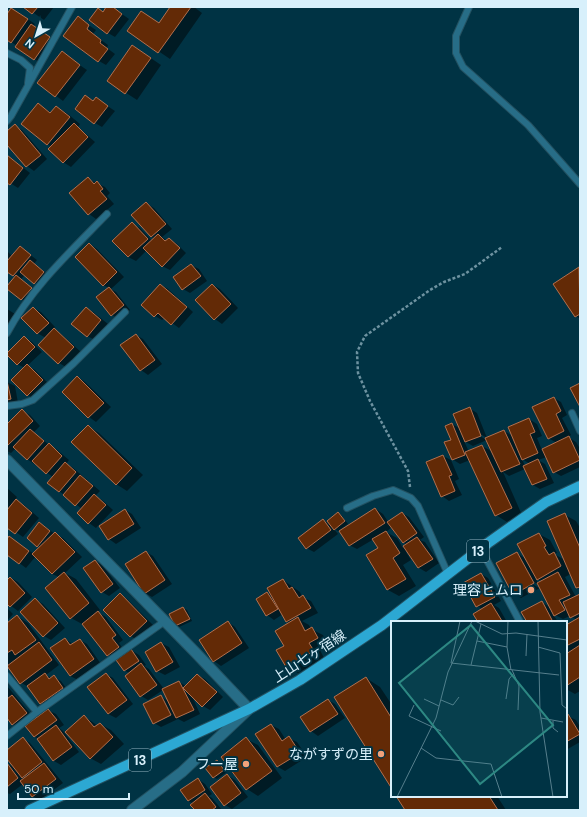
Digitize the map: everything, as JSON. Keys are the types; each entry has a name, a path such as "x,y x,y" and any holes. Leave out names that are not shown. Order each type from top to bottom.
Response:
{"main road":[{"name":"上山七ヶ宿線","path":"30,810 249,709 300,680 376,629 480,549 546,502 580,486"}],"street":[{"path":"7,460 249,709 182,772 132,810"}],"lane":[{"path":"7,121 72,7"},
{"path":"469,7 456,36 456,53 462,67 528,125 580,184"},
{"path":"7,52 21,60 30,68 28,85"},
{"path":"7,333 34,292 107,214"},
{"path":"7,406 22,404 33,400 74,363 125,312"},
{"path":"572,413 580,431"},
{"path":"347,508 373,496 393,490 411,498 418,506 448,574"},
{"path":"480,549 519,621"},
{"path":"7,736 37,712 165,621"},
{"path":"7,676 37,712"}],"path":[{"path":"411,498 408,471 370,401 358,373 357,352 364,336 430,290 444,282 465,274 502,247"}],"building":[{"path":"23,7 38,7 32,14"},
{"path":"106,7 113,7 122,14 107,34 89,20 98,8 103,12"},
{"path":"170,7 191,7 158,53 127,31 141,11 159,23"},
{"path":"11,8 28,19 11,43 7,40 7,14"},
{"path":"78,16 89,25 87,29 101,40 100,43 108,49 98,62 63,36"},
{"path":"31,24 50,37 34,60 15,47"},
{"path":"132,45 151,58 125,94 107,81"},
{"path":"62,51 80,65 55,97 37,83"},
{"path":"85,95 93,101 96,97 108,106 94,124 75,109"},
{"path":"38,103 50,113 56,106 70,117 47,145 21,124"},
{"path":"74,123 88,137 63,163 48,149"},
{"path":"15,124 41,155 26,167 7,145 7,131"},
{"path":"7,155 23,168 10,185 7,183"},
{"path":"88,177 94,184 97,181 103,189 100,191 107,199 88,215 69,193"},
{"path":"146,202 166,224 151,237 131,215"},
{"path":"132,222 148,239 128,257 112,241"},
{"path":"158,234 165,241 169,238 180,248 162,267 143,248"},
{"path":"89,243 117,272 103,286 75,257"},
{"path":"20,246 31,255 13,276 7,272 7,261"},
{"path":"30,260 44,272 34,284 20,272"},
{"path":"191,264 201,276 182,290 173,277"},
{"path":"579,267 580,314 575,317 553,284"},
{"path":"16,275 32,288 21,300 7,289 7,286"},
{"path":"160,284 187,307 171,325 158,313 154,317 141,305"},
{"path":"212,284 231,304 214,320 195,300"},
{"path":"109,287 124,305 111,316 96,297"},
{"path":"33,307 49,323 37,334 21,318"},
{"path":"86,307 101,320 87,337 71,324"},
{"path":"54,328 74,347 58,364 38,345"},
{"path":"136,334 155,360 140,371 120,345"},
{"path":"24,336 35,347 17,365 7,355 7,353"},
{"path":"27,364 43,380 27,396 11,380"},
{"path":"77,376 104,403 88,418 62,392"},
{"path":"7,381 11,399 7,400"},
{"path":"580,383 580,407 570,388"},
{"path":"554,397 561,411 556,414 564,431 548,439 532,407"},
{"path":"470,407 481,436 465,442 453,414"},
{"path":"22,409 33,421 7,446 7,424"},
{"path":"529,418 535,432 530,434 538,453 522,460 508,427"},
{"path":"452,423 465,455 452,460 444,442 451,440 445,426"},
{"path":"88,425 132,468 116,485 71,442"},
{"path":"30,429 44,441 27,460 13,447"},
{"path":"504,430 520,464 501,472 485,438"},
{"path":"569,436 580,460 553,473 542,449"},
{"path":"49,443 62,456 46,474 32,461"},
{"path":"482,445 512,508 495,516 465,452"},
{"path":"443,455 452,475 449,476 455,491 441,497 426,462"},
{"path":"538,459 547,479 532,485 523,466"},
{"path":"65,462 76,472 59,492 47,483"},
{"path":"80,475 93,486 75,506 63,495"},
{"path":"94,494 106,505 88,524 77,513"},
{"path":"16,499 32,513 15,534 7,528 7,510"},
{"path":"375,508 385,523 349,546 339,531"},
{"path":"125,509 134,524 108,540 99,526"},
{"path":"338,512 345,521 334,530 327,521"},
{"path":"402,512 417,533 403,543 387,522"},
{"path":"565,513 580,548 580,587 576,588 547,521"},
{"path":"323,519 331,530 306,549 298,538"},
{"path":"39,522 50,531 37,547 27,538"},
{"path":"386,531 400,553 393,558 406,579 387,590 366,555 378,548 372,539"},
{"path":"55,532 75,552 52,574 32,554"},
{"path":"539,533 546,546 544,547 549,555 554,552 561,566 537,580 517,544"},
{"path":"9,536 29,551 19,564 7,555 7,539"},
{"path":"417,537 433,559 418,568 403,546"},
{"path":"146,551 165,580 144,594 125,564"},
{"path":"517,552 534,583 513,595 496,563"},
{"path":"95,560 113,584 101,593 83,568"},
{"path":"64,572 89,603 70,619 45,588"},
{"path":"558,572 570,595 559,600 565,610 554,616 537,583"},
{"path":"481,573 495,597 476,607 463,583"},
{"path":"10,577 25,593 10,607 7,604 7,580"},
{"path":"283,579 289,589 292,587 299,598 303,595 311,608 286,622 267,588"},
{"path":"267,592 278,609 266,616 256,599"},
{"path":"120,593 147,621 130,637 103,610"},
{"path":"580,594 580,613 570,618 563,602"},
{"path":"35,598 58,623 43,637 20,612"},
{"path":"542,601 552,620 526,621 521,612"},
{"path":"491,603 502,621 477,621 473,614"},
{"path":"183,607 190,619 175,626 169,614"},
{"path":"98,611 116,635 112,638 119,647 107,656 82,624"},
{"path":"17,615 36,640 15,655 12,650 7,653 7,623"},
{"path":"298,617 305,631 312,627 318,638 309,643 314,651 286,667 276,650 284,646 275,631"},
{"path":"580,617 580,639 567,646 567,624"},
{"path":"228,621 242,643 213,662 199,640"},
{"path":"65,638 70,645 80,639 94,659 70,676 50,648"},
{"path":"39,642 52,660 20,684 7,666"},
{"path":"161,642 173,662 156,672 145,652"},
{"path":"580,645 580,677 567,685 567,653"},
{"path":"131,649 139,661 124,671 116,660"},
{"path":"141,663 157,685 140,697 125,676"},
{"path":"45,673 49,679 54,675 63,688 40,704 27,686"},
{"path":"106,673 127,700 108,714 87,687"},
{"path":"197,674 217,692 202,707 183,688"},
{"name":"ながすずの里","path":"366,677 391,717 391,787 334,697"},
{"path":"179,681 194,710 176,718 162,689"},
{"path":"12,695 27,713 12,725 7,718 7,699"},
{"path":"161,695 171,715 153,724 143,704"},
{"path":"328,699 338,714 310,732 300,717"},
{"path":"48,709 57,720 34,737 25,726"},
{"path":"568,714 580,734 567,741"},
{"path":"84,715 94,727 100,723 113,737 90,759 65,732"},
{"path":"271,724 282,741 289,736 300,753 277,767 255,734"},
{"path":"56,725 72,747 53,761 37,739"},
{"path":"23,737 42,762 22,778 7,759 7,750"},
{"name":"フー屋","path":"246,737 272,771 246,790 221,757"},
{"path":"217,760 224,770 213,778 205,768"},
{"path":"7,763 18,778 7,787"},
{"path":"44,763 56,779 32,797 20,781"},
{"path":"227,774 241,793 224,806 210,787"},
{"path":"198,778 205,790 188,801 180,790"},
{"path":"205,793 216,807 212,810 195,810 190,805"},
{"name":"ながすずの里","path":"397,797 490,797 498,810 405,810"}],"place":[{"name":"理容ヒムロ","path":"531,590"},
{"name":"ながすずの里","path":"381,754"},
{"name":"フー屋","path":"246,764"}]}
